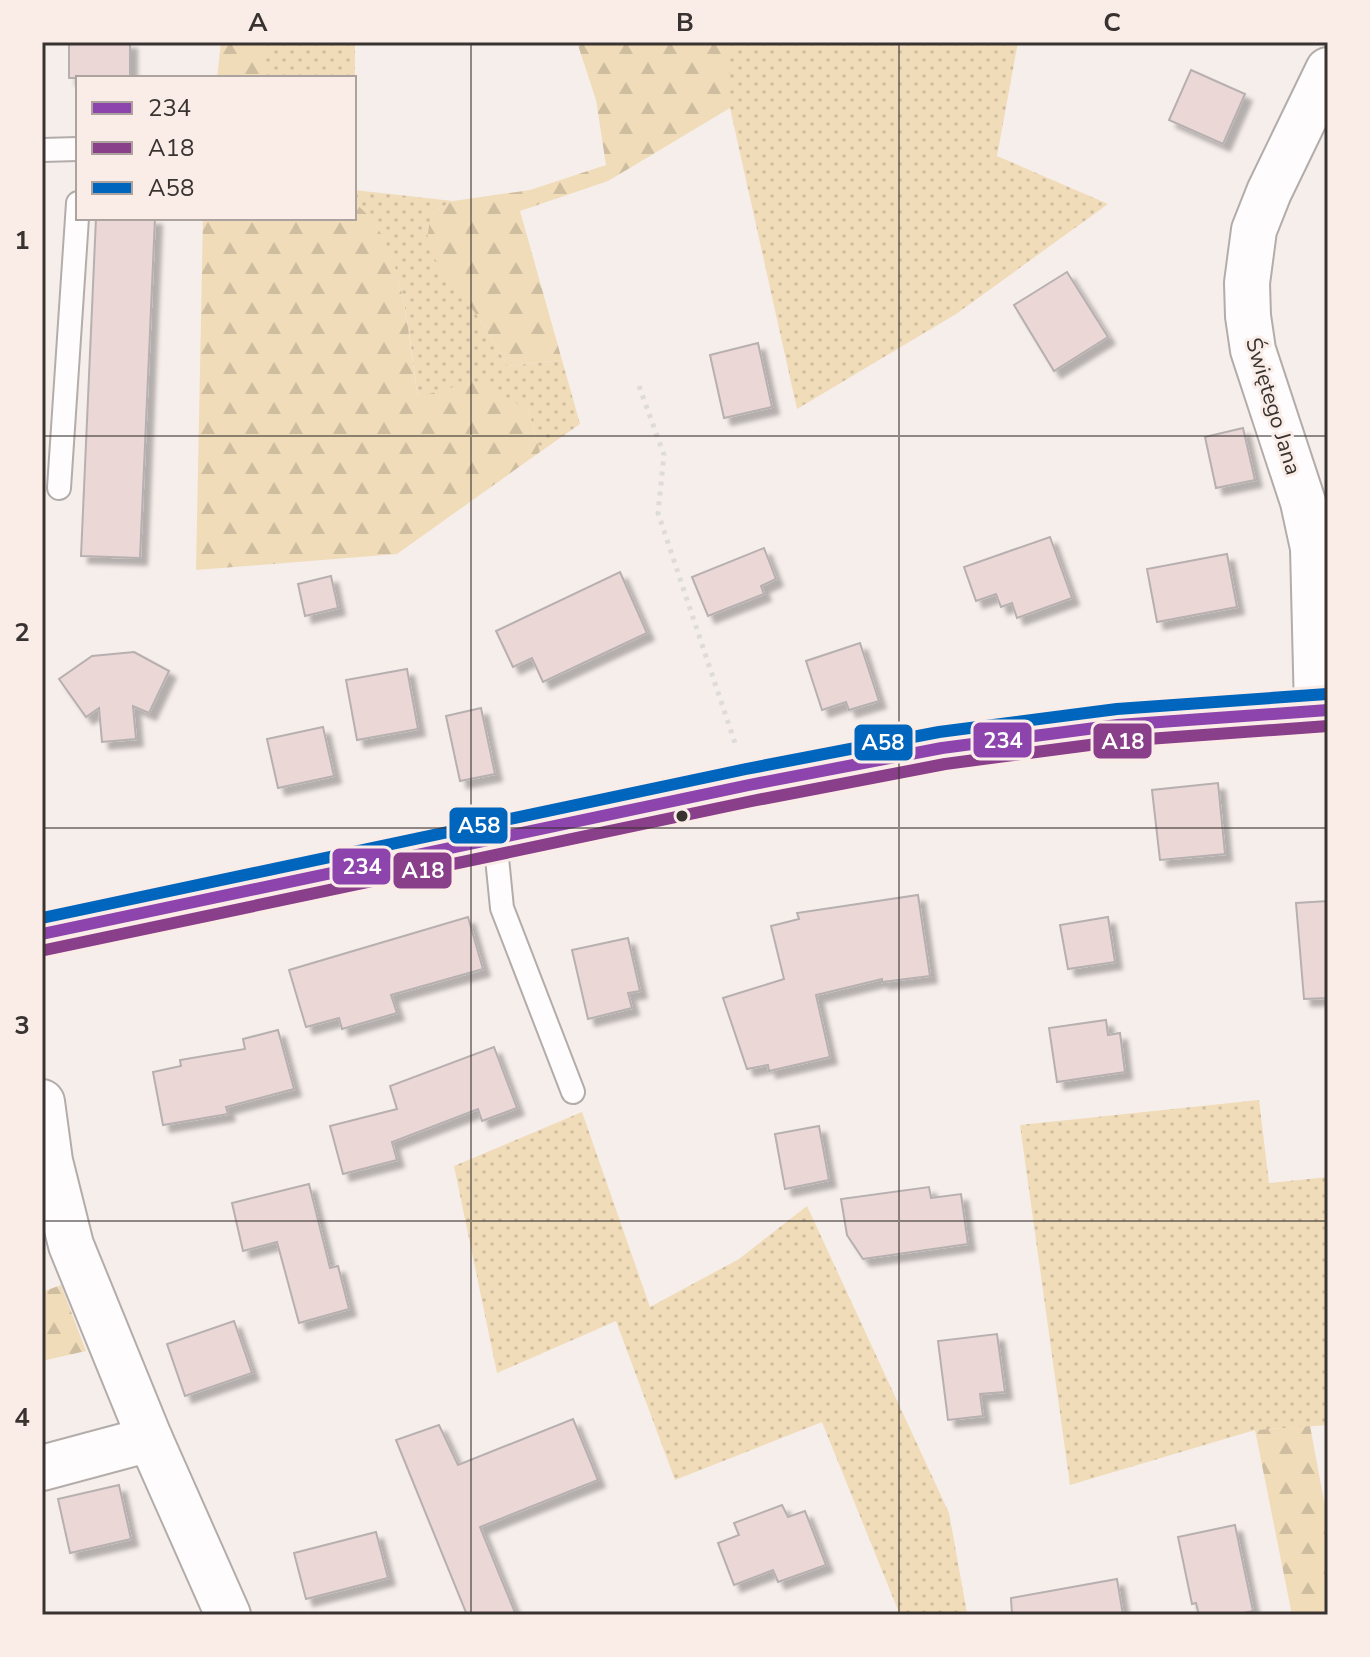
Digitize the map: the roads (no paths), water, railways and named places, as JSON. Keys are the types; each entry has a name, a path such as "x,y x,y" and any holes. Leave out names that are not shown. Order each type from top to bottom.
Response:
{"street":[{"name":"Świętego Jana","path":"1322,710 1313,548 1303,502 1253,350 1247,283 1254,230 1328,70"},
{"path":"42,934 749,785 942,748 1214,716 1322,710"},
{"path":"42,1102 50,1161 71,1245 150,1439 228,1615"},
{"path":"42,1468 150,1439"}],"lane":[{"path":"42,150 76,149"},
{"path":"59,488 77,220"},
{"path":"495,838 502,908 573,1092"}]}
